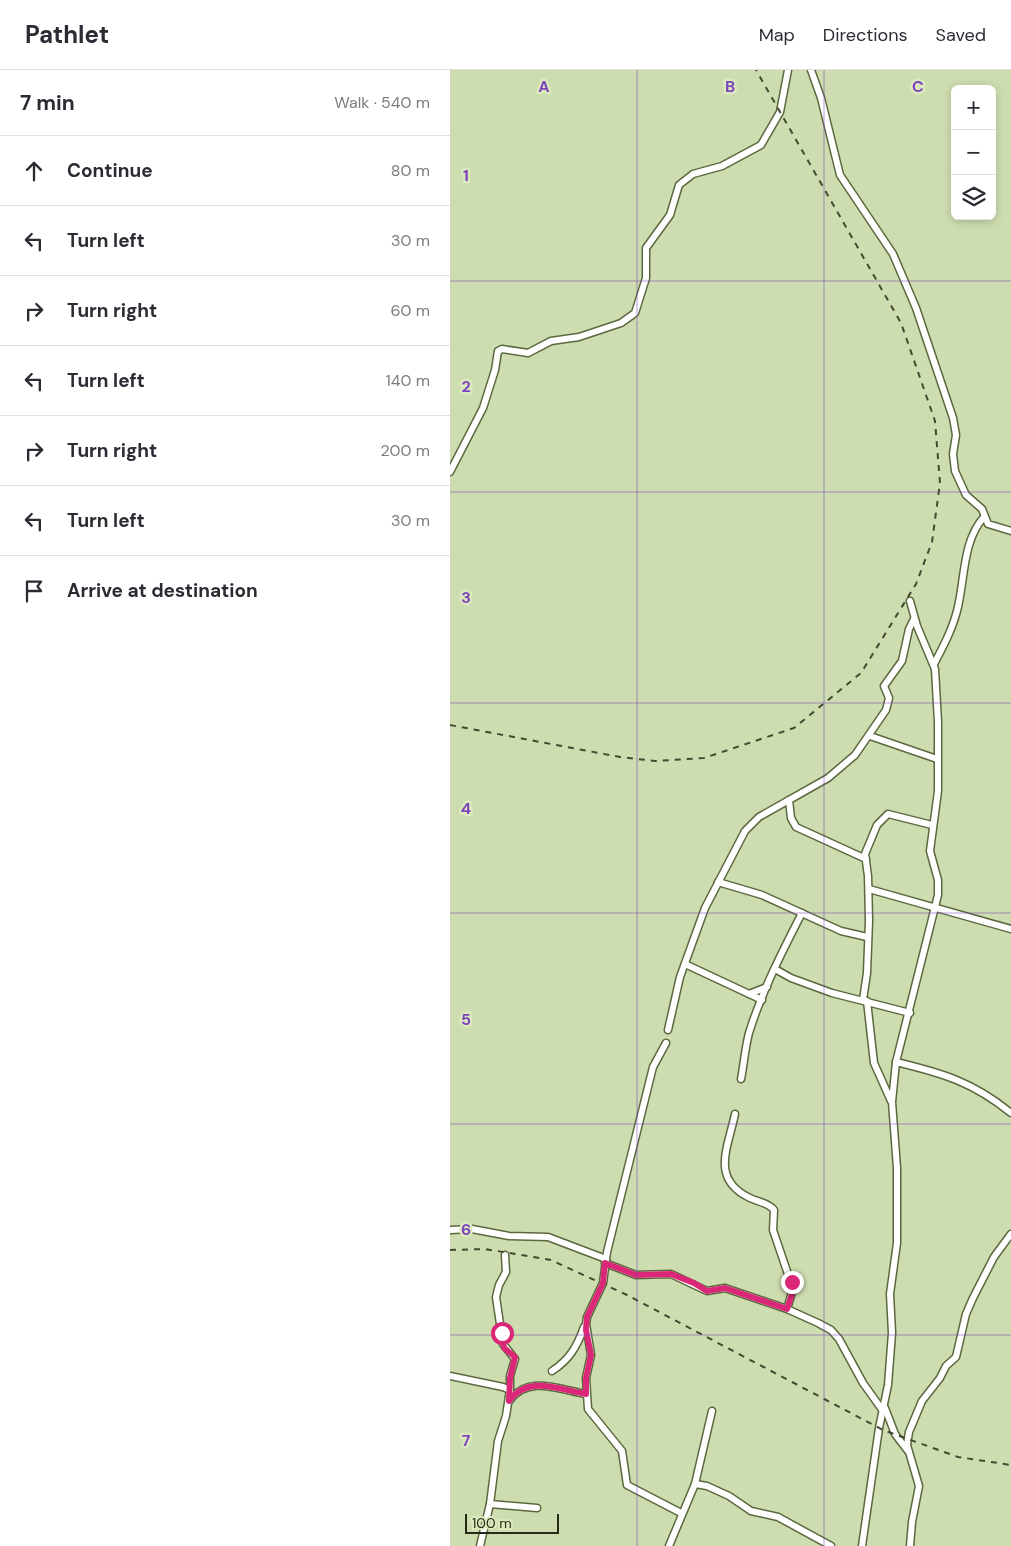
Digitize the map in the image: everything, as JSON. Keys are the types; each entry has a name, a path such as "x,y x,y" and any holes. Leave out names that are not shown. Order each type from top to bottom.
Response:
{"street":[{"path":"450,472 483,408 495,370 498,351 502,349 528,353 551,341 579,337 602,327 621,323 635,313 645,283 646,248 670,215 678,185 693,174 722,166 761,145 780,112 788,70"},
{"path":"811,70 821,98 840,175 893,254 916,308 953,418 956,435 953,454 955,471 966,495 982,509 984,516 992,526 1011,531"},
{"path":"934,664 954,620 970,544 978,524 984,516"},
{"path":"862,1546 888,1385 892,1333 890,1294 897,1243 897,1168 892,1102 896,1062 936,908 938,880 930,851 932,825 938,792 938,722 934,664 914,619 910,601"},
{"path":"668,1030 686,964 708,901 745,831 759,816 836,772 863,746 886,710 889,698 884,686 902,661 908,629 914,619"},
{"path":"870,736 937,759"},
{"path":"789,800 791,818 796,827 866,859"},
{"path":"892,1102 874,1063 865,1001 869,890 866,851 878,825 888,814 932,825"},
{"path":"718,882 762,895 841,931 867,936"},
{"path":"869,890 1011,929"},
{"path":"741,1079 749,1035 778,957 802,913"},
{"path":"686,964 762,1000"},
{"path":"775,968 791,978 832,993 910,1013"},
{"path":"749,994 767,987"},
{"path":"666,1043 653,1067 605,1261 603,1283 587,1317 586,1324 591,1355 586,1378 586,1394 591,1414 622,1451 627,1485 681,1513"},
{"path":"896,1062 940,1073 966,1083 989,1095 1011,1112"},
{"path":"735,1114 724,1158 725,1173 733,1187 774,1210 773,1230 792,1282 792,1294 787,1309"},
{"path":"450,1230 472,1229 509,1236 548,1236 636,1275 671,1274 694,1283 707,1291 725,1288 787,1309 831,1330 839,1339 867,1389 884,1409 895,1434 908,1451 919,1486 912,1522 910,1546"},
{"path":"908,1451 909,1432 922,1401 940,1378 944,1369 956,1357 971,1303 994,1257 1011,1234"},
{"path":"480,1546 490,1504 498,1441 509,1401 510,1378 515,1357 506,1350 503,1344 496,1297 499,1285 506,1272 505,1255"},
{"path":"552,1371 563,1364 572,1353 586,1324"},
{"path":"450,1376 510,1390"},
{"path":"509,1401 517,1392 528,1385 586,1394"},
{"path":"669,1546 681,1513 695,1484 712,1411"},
{"path":"695,1484 707,1486 729,1496 750,1511 778,1517 830,1546"},
{"path":"490,1504 537,1508"}],"railway":[{"path":"450,725 620,757 655,761 704,758 794,728 861,673 916,584 932,542 940,483 935,421 901,323 756,70"},
{"path":"450,1250 485,1249 551,1260 627,1295 883,1430 958,1457 1011,1465"}],"route":[{"path":"502,1333 504,1348 515,1357 510,1378 509,1401 512,1396 528,1385 586,1394 586,1378 591,1360 586,1330 587,1317 603,1283 605,1263 636,1275 671,1274 694,1283 707,1291 725,1288 787,1309 793,1289 792,1282"}]}
